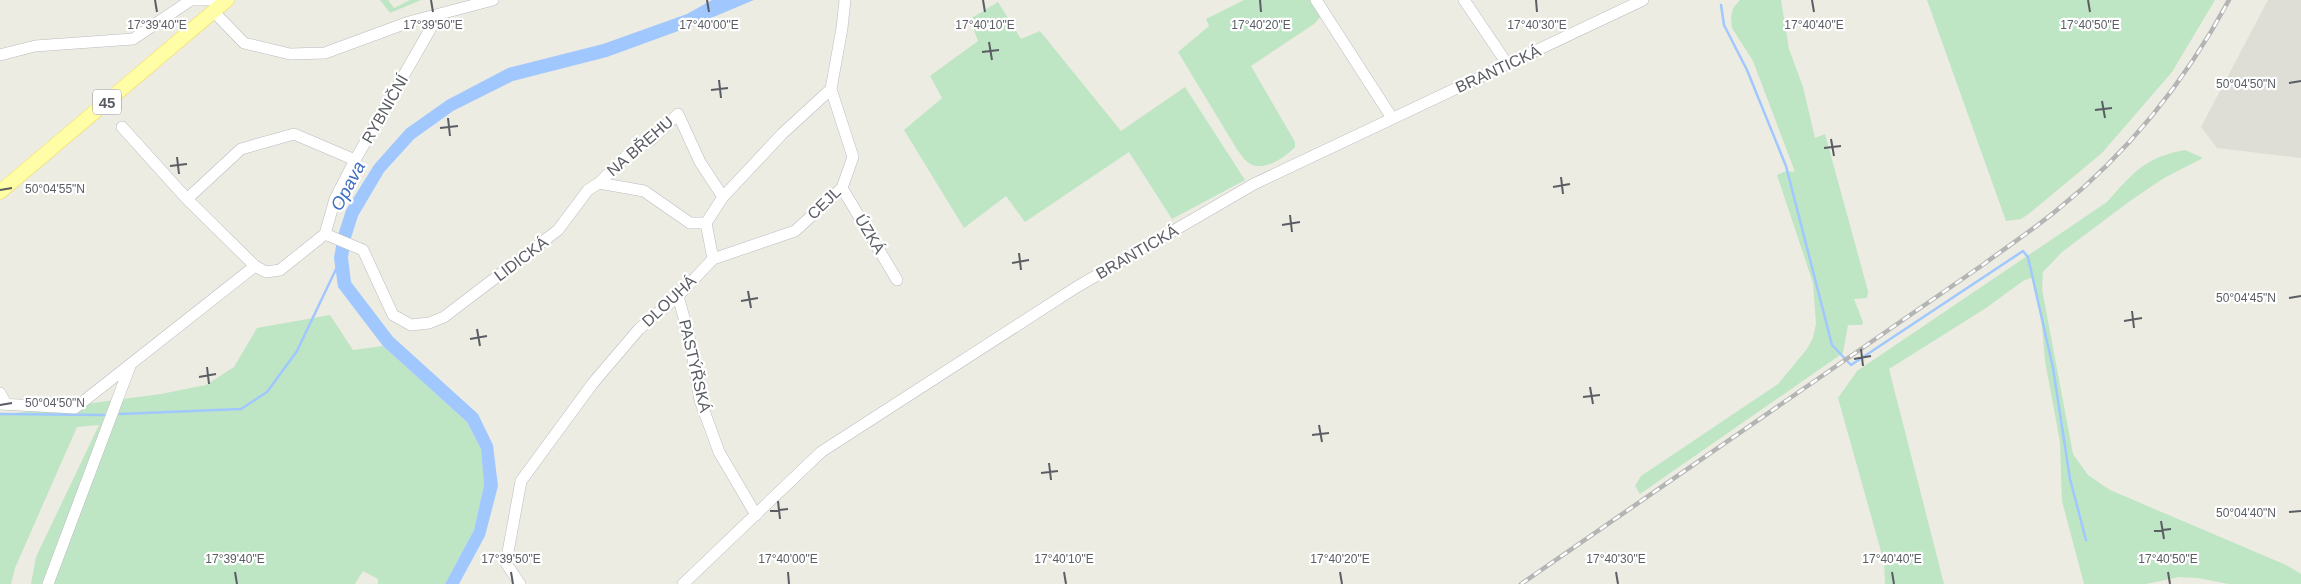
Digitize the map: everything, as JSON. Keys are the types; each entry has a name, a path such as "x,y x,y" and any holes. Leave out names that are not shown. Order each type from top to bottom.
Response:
{"main road":[{"name":"45","path":"0,192 215,6 227,0"}],"street":[{"path":"0,55 35,46 133,39 191,0 215,6 244,42 290,54 325,52 408,22 493,0"},
{"path":"713,259 706,223 723,197 782,134 831,89 842,28 844,0"},
{"path":"1316,0 1392,118"},
{"path":"1464,0 1508,65"},
{"name":"BRANTICKÁ","path":"683,584 821,452 1075,288 1254,184 1643,0"},
{"name":"RYBNIČNÍ","path":"330,236 335,199 355,160 439,14"},
{"name":"CEJL","path":"713,259 795,230 842,188 853,157 831,89"},
{"name":"NA BŘEHU","path":"599,183 627,155 652,140 678,114 700,162 723,197"},
{"path":"122,127 187,199 255,266 266,272 280,270 330,236"},
{"path":"187,199 241,149 294,134 355,160"},
{"path":"599,183 644,191 690,224 706,223"},
{"name":"LIDICKÁ","path":"330,236 363,250 392,315 411,325 429,323 444,317 558,230 588,190 599,183"},
{"name":"ÚZKÁ","path":"842,188 897,280"},
{"name":"DLOUHÁ","path":"520,584 506,564 521,481 593,383 633,336 678,296 713,259"},
{"path":"0,393 3,404 75,408 255,266"},
{"name":"PASTÝŘSKÁ","path":"678,296 689,336 700,400 719,452 756,515"},
{"path":"48,584 131,364"}],"shaded area":[{"path":"2268,0 2301,0 2301,158 2217,148 2201,127"}],"green space":[{"path":"380,0 388,0 394,8 410,0 421,0 390,13"},
{"path":"1244,0 1312,0 1322,15 1314,24 1251,66 1295,142 1295,147 1286,155 1267,165 1260,166 1254,166 1249,163 1238,151 1178,52 1209,26 1206,19"},
{"path":"1740,0 1781,0 1789,49 1803,87 1815,138 1825,134 1868,291 1867,298 1854,299 1863,322 1862,325 1848,325 1843,353 1640,494 1635,486 1641,476 1778,384 1807,349 1813,338 1816,324 1813,283 1777,175 1786,171 1795,172 1753,61 1732,28 1733,8"},
{"path":"1927,0 2215,0 2172,72 2102,153 2030,213 2021,219 2006,221"},
{"path":"998,2 1021,39 1040,31 1121,131 1185,87 1245,180 1172,219 1129,152 1025,222 1006,196 964,228 904,130 942,98 930,76 978,41 970,19"},
{"path":"2185,150 2203,158 2164,178 2130,201 2062,252 2043,272 2042,289 2073,454 2088,475 2110,490 2286,565 2301,574 2301,584 2229,584 2198,578 2179,577 2146,584 2084,584 2062,501 2060,442 2045,361 2041,312 2033,277 2023,281 1986,308 1889,369 1944,584 1885,584 1884,562 1838,398 1857,371 2107,202 2141,168 2160,157"},
{"path":"330,315 353,350 383,346 467,422 481,449 484,485 474,530 445,584 378,584 378,579 363,571 355,584 31,584 36,557 99,425 77,427 15,568 11,584 0,584 0,415 161,394 206,385 234,367 257,328"}],"water":[{"path":"712,0 754,0 692,26 607,57 513,81 453,111 414,139 384,172 358,216 351,238 348,258 351,282 393,337 478,414 493,445 498,486 485,536 459,584 445,584 474,530 484,485 481,449 467,422 383,346 338,287 334,258 338,235 346,210 374,165 406,129 447,100 508,68 603,44 687,14"}],"waterway":[{"path":"1721,5 1724,25 1747,70 1786,166 1832,345 1851,365 2023,251 2028,257 2053,368 2070,479 2086,540"},
{"path":"120,414 241,409 267,392 297,351 337,267"},
{"path":"0,414 104,415"}],"railway":[{"path":"1521,584 1984,264 2057,210 2108,164 2154,114 2194,59 2229,0"}],"water label":[{"name":"Opava","path":"348,186"}]}
